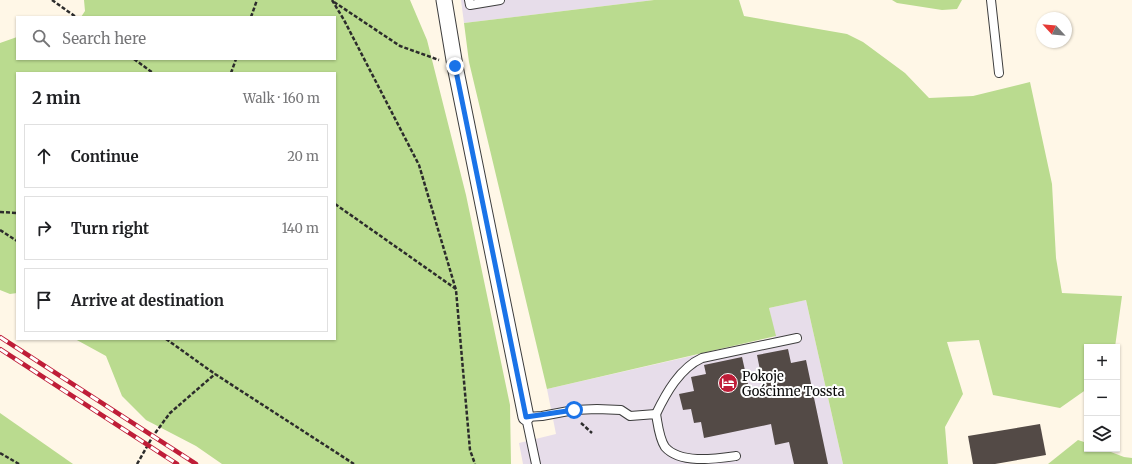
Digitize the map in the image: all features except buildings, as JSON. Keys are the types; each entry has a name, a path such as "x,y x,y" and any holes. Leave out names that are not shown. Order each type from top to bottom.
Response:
{"street":[{"path":"444,0 455,66 526,417"}],"lane":[{"path":"469,0 470,5 500,0"},
{"path":"991,0 999,73"},
{"path":"736,456 694,463 682,460 672,455 665,447 659,433 656,414 662,401 679,376 693,362 702,358 797,338"},
{"path":"536,464 526,417 574,410 597,409 621,410 630,416 656,414"}],"path":[{"path":"52,0 75,16"},
{"path":"251,16 257,0"},
{"path":"332,0 400,46 455,66"},
{"path":"332,0 419,165 456,290 470,450 475,464"},
{"path":"135,60 152,72"},
{"path":"231,72 236,60"},
{"path":"336,205 456,290"},
{"path":"0,212 16,213"},
{"path":"0,230 16,240"},
{"path":"168,340 215,374 354,464"},
{"path":"137,464 153,436 170,413 215,374"},
{"path":"0,453 19,464"}],"shaded area":[{"path":"461,0 654,0 464,23"},
{"path":"806,300 843,464 523,464 519,443 556,434 547,389 775,337 769,308"}],"green space":[{"path":"84,0 410,0 427,40 466,195 510,405 511,464 222,464 196,446 146,420 122,396 106,356 77,340 336,340 336,72 16,72 16,293 10,294 0,290 0,43 16,37 16,60 336,60 336,16 82,16 85,11"},
{"path":"654,0 739,0 744,16 847,34 863,42 905,73 929,98 973,96 1030,82 1052,184 1056,258 1062,293 1122,296 1115,344 1084,344 1084,391 1060,408 993,395 979,340 947,342 963,394 945,427 948,464 843,464 806,300 769,308 776,336 547,389 469,62 464,23"},
{"path":"892,0 962,0 957,9 942,10 897,3"},
{"path":"0,413 73,464 0,464"},
{"path":"1078,440 1084,442 1084,452 1111,452 1124,457 1132,458 1132,464 1048,464"}],"railway":[{"path":"0,337 196,464"},
{"path":"0,349 177,464"}],"place":[{"name":"Pokoje Gościnne Tossta","path":"728,383"}],"route":[{"path":"455,66 526,417 542,416 574,410"}]}
